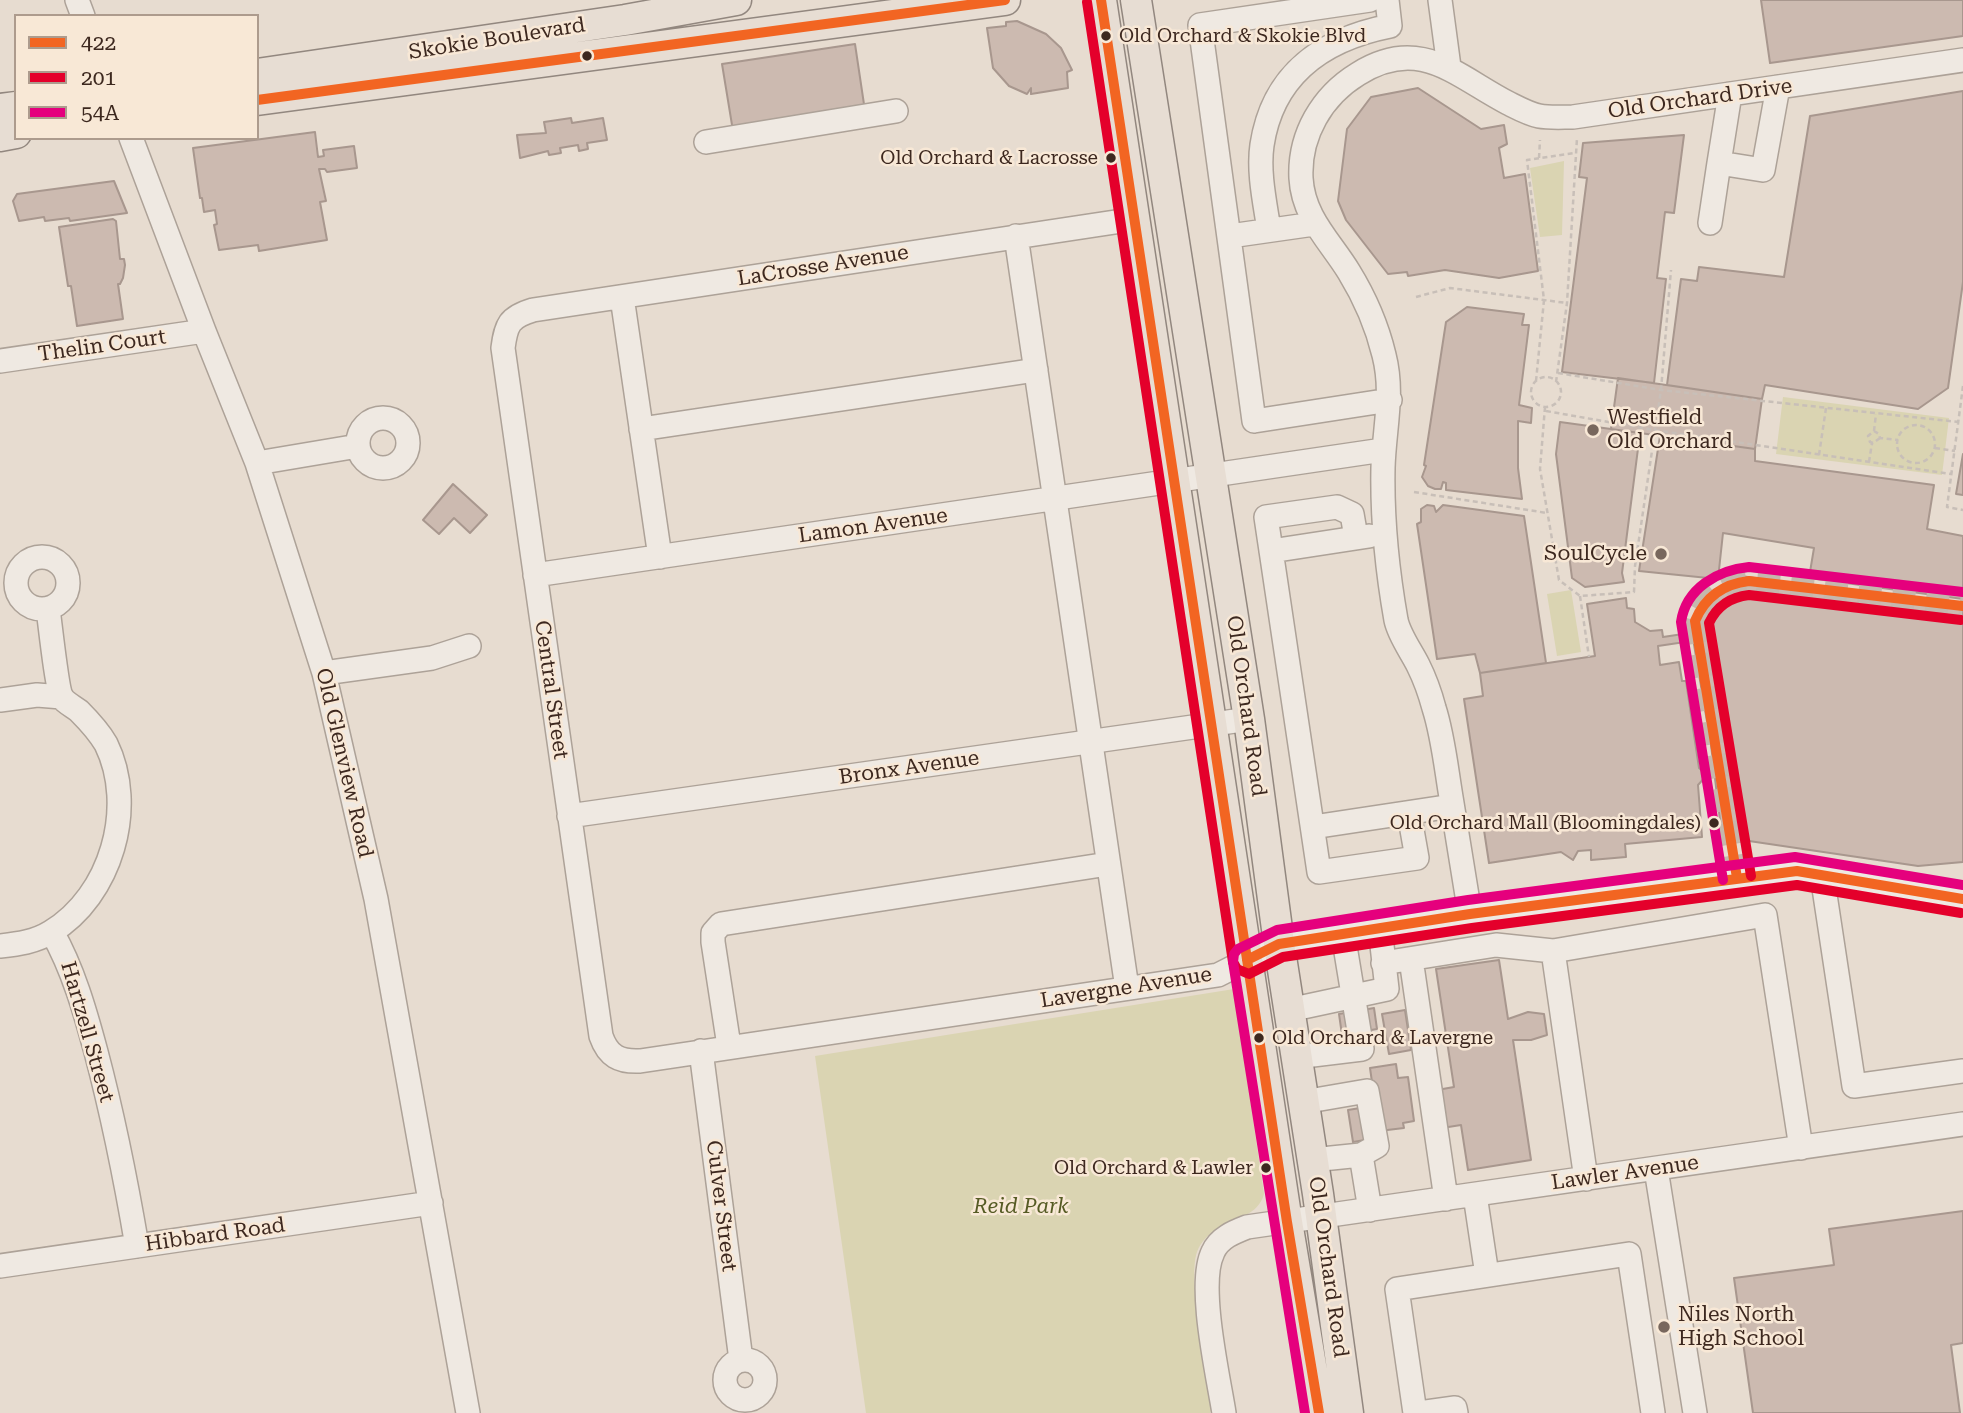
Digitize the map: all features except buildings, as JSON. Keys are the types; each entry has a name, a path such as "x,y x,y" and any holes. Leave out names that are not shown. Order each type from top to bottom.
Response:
{"main road":[{"name":"Skokie Boulevard","path":"259,74 625,20 736,0"},
{"name":"Skokie Boulevard","path":"259,100 1005,0"},
{"name":"Old Orchard Road","path":"1101,0 1287,1222 1319,1413"},
{"name":"Old Orchard Road","path":"1136,0 1249,719 1348,1413"}],"street":[{"path":"1370,0 1200,25 1254,421 1390,400"},
{"path":"1269,230 1263,190 1262,145 1275,106 1284,89 1307,61 1322,49 1351,35 1390,26 1387,0"},
{"path":"1440,0 1449,67"},
{"name":"Old Orchard Drive","path":"1470,914 1436,711 1420,668 1396,624 1382,516 1383,450 1390,400 1389,378 1368,310 1345,267 1314,224 1301,181 1304,141 1310,126 1332,96 1359,73 1393,60 1430,60 1449,67 1500,98 1538,116 1573,117 1963,60"},
{"path":"1719,163 1763,170 1778,87"},
{"path":"1710,223 1730,94"},
{"path":"706,142 896,111"},
{"name":"Old Glenview Road","path":"132,140 257,463 324,673 376,900 468,1413"},
{"name":"LaCrosse Avenue","path":"513,319 533,310 1135,219"},
{"path":"1230,236 1314,224"},
{"path":"1016,236 1127,988"},
{"path":"622,297 660,557"},
{"name":"Central Street","path":"513,319 506,331 503,348 601,1036 606,1050 615,1058"},
{"name":"Thelin Court","path":"0,361 204,331"},
{"path":"641,429 1035,370"},
{"path":"257,463 358,446"},
{"path":"1212,477 1383,450"},
{"name":"Lamon Avenue","path":"535,575 1212,477"},
{"path":"1356,537 1352,514 1338,507 1266,517 1319,872 1416,858 1409,813"},
{"path":"1271,551 1385,534"},
{"path":"48,609 62,697"},
{"path":"324,673 432,658 469,646"},
{"path":"0,701 37,695 62,697 94,726 106,744 118,790 119,816 115,841 99,881 86,900 52,932 37,939 0,947"},
{"name":"Bronx Avenue","path":"569,816 1249,719"},
{"path":"1313,827 1452,806"},
{"path":"729,1046 713,942 713,933 721,924 1108,864"},
{"name":"Lavergne Avenue","path":"615,1058 626,1062 640,1061 1218,975 1279,944 1470,914 1797,871 1963,899"},
{"path":"1822,875 1854,1086 1963,1071"},
{"path":"1384,963 1496,945 1553,951 1765,915 1801,1148"},
{"path":"1289,1010 1387,989 1380,928"},
{"name":"Hartzell Street","path":"52,932 65,954 86,1016 118,1143 137,1246"},
{"path":"1296,1057 1362,1049 1343,934"},
{"path":"1553,951 1586,1179"},
{"path":"1411,959 1446,1199"},
{"name":"Culver Street","path":"701,1051 741,1360"},
{"path":"1303,1102 1367,1091 1377,1146 1362,1155 1312,1160"},
{"name":"Lawler Avenue","path":"1224,1413 1207,1296 1207,1268 1214,1249 1228,1235 1247,1227 1963,1125"},
{"path":"1362,1155 1370,1210"},
{"path":"1656,1169 1695,1413"},
{"path":"1475,1195 1487,1275"},
{"name":"Hibbard Road","path":"0,1266 431,1203"},
{"path":"1456,1413 1455,1408 1417,1413 1397,1289 1629,1254 1653,1413"}],"path":[{"path":"1556,382 1567,303 1578,131"},
{"path":"1539,158 1540,140"},
{"path":"1536,381 1544,300 1527,160 1575,153"},
{"path":"1545,409 1540,469 1559,580 1580,596 1634,592 1635,566 1661,390 1671,270"},
{"path":"1416,296 1450,288 1567,303"},
{"path":"1558,373 1661,390 1959,422"},
{"path":"1545,409 1555,404 1560,396 1559,386 1548,377 1536,381 1532,386 1531,396 1536,404 1545,409 1654,430 1951,474"},
{"path":"1963,386 1947,507 1963,510"},
{"path":"1819,455 1826,408"},
{"path":"1869,462 1872,443 1868,436 1874,431 1876,413"},
{"path":"1918,425 1919,418"},
{"path":"1918,425 1934,436 1935,448 1928,459 1912,462 1899,453 1898,440 1903,430 1918,425"},
{"path":"1874,431 1880,438"},
{"path":"1880,438 1898,440"},
{"path":"1872,443 1880,438"},
{"path":"1935,448 1955,451"},
{"path":"1911,468 1912,462"},
{"path":"1414,492 1547,513"},
{"path":"1580,596 1589,657"}],"green space":[{"path":"1564,161 1562,235 1540,237 1530,168"},
{"path":"1783,397 1949,418 1942,475 1776,454"},
{"path":"1571,590 1581,652 1557,656 1547,594"},
{"name":"Reid Park","path":"1234,989 1264,1194 1252,1212 1208,1235 1197,1252 1196,1303 1214,1402 1210,1413 866,1413 815,1056"}],"tunnel":[{"path":"1737,878 1695,621 1703,605 1723,588 1749,581 1963,606"}],"transit line":[{"name":"422","path":"259,100 1005,0"},
{"name":"422","path":"1101,0 1287,1222 1319,1413"},
{"name":"201","path":"1087,2 1233,962 1237,969 1249,974 1283,957 1472,928 1797,885 1961,913"},
{"name":"54A","path":"1723,880 1681,622 1689,599 1715,577 1749,567 1963,592"},
{"name":"422","path":"1737,878 1695,621 1704,605 1723,589 1749,581 1963,606"},
{"name":"201","path":"1751,876 1709,623 1720,607 1731,600 1749,595 1961,620"},
{"name":"54A","path":"1305,1413 1233,962 1238,949 1277,930 1468,900 1795,857 1963,885"},
{"name":"422","path":"1247,960 1279,944 1470,914 1797,871 1963,899"}],"place":[{"name":"Old Orchard & Skokie Blvd","path":"1106,36"},
{"name":"Old Orchard & Lacrosse","path":"1111,158"},
{"name":"Westfield Old Orchard","path":"1593,430"},
{"name":"SoulCycle","path":"1661,554"},
{"name":"Old Orchard Mall (Bloomingdales)","path":"1714,823"},
{"name":"Old Orchard & Lavergne","path":"1259,1038"},
{"name":"Old Orchard & Lawler","path":"1266,1168"},
{"name":"Niles North High School","path":"1664,1327"}]}
